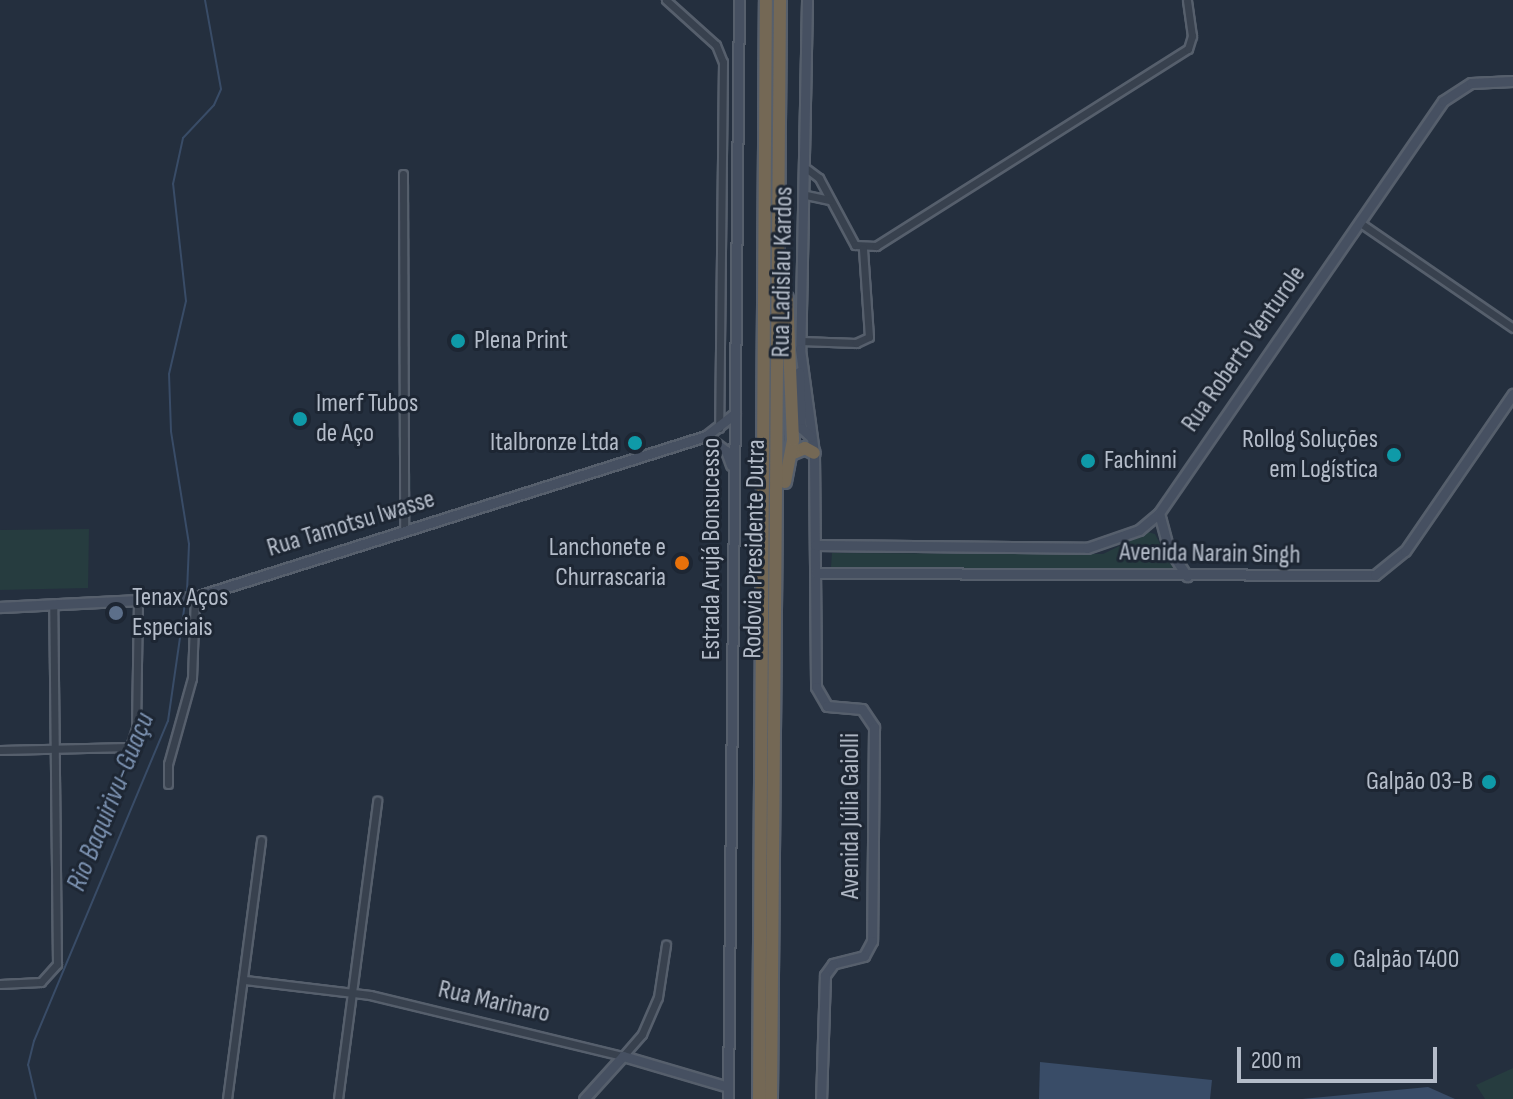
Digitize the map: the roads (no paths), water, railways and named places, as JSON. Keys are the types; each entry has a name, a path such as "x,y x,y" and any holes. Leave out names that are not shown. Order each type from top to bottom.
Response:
{"highway":[{"name":"Rodovia Presidente Dutra","path":"759,1099 766,0"},
{"name":"Rodovia Presidente Dutra","path":"771,1099 779,520 780,0"},
{"path":"779,520 791,454 790,320 781,259"},
{"path":"790,320 800,345"},
{"path":"791,454 805,448 814,453"}],"street":[{"path":"666,0 716,45 723,62 718,430"},
{"name":"Estrada Arujá Bonsucesso","path":"728,1099 739,0"},
{"name":"Rua Ladislau Kardos","path":"807,0 801,428 811,437 814,453"},
{"path":"807,169 819,178 853,241 863,248 876,246 1188,49 1192,36 1187,0"},
{"name":"Rua Roberto Venturole","path":"815,545 1087,548 1121,540 1159,513 1443,101 1471,83 1513,81"},
{"path":"403,174 404,531"},
{"path":"806,195 829,200"},
{"path":"1359,222 1513,328"},
{"path":"800,345 856,343 869,337 863,248"},
{"name":"Avenida Narain Singh","path":"815,573 1354,578 1384,571 1405,551 1513,394"},
{"name":"Rua Tamotsu Iwasse","path":"0,607 138,603 194,597 706,436 718,430 735,413"},
{"path":"706,436 726,451 733,468"},
{"path":"814,453 815,545"},
{"path":"1159,513 1168,547 1187,576"},
{"name":"Avenida Júlia Gaiolli","path":"815,545 816,692 827,706 868,713 874,727 872,941 864,956 833,964 825,975 821,1099"},
{"path":"168,784 168,764 192,678 194,597"},
{"path":"0,750 126,749 136,729 138,603"},
{"path":"0,984 46,980 57,964 53,605"},
{"path":"338,1099 377,801"},
{"path":"227,1099 261,840"},
{"path":"584,1099 642,1034 658,997 666,945"},
{"name":"Rua Marinaro","path":"245,980 353,993 623,1056 728,1087"}],"water":[{"path":"1040,1062 1212,1080 1210,1099 1039,1099"},
{"path":"1428,1087 1455,1099 1302,1099"}],"waterway":[{"name":"Rio Baquirivu-Guaçu","path":"187,592 189,544 171,431 169,374 186,301 173,184 183,138 214,105 221,89 205,0"},
{"name":"Rio Baquirivu-Guaçu","path":"36,1099 28,1065 34,1041 168,721 185,603"}],"place":[{"name":"Plena Print","path":"458,341"},
{"name":"Imerf Tubos de Aço","path":"300,419"},
{"name":"Italbronze Ltda","path":"635,443"},
{"name":"Rollog Soluções em Logística","path":"1394,455"},
{"name":"Fachinni","path":"1088,461"},
{"name":"Lanchonete e Churrascaria","path":"682,563"},
{"name":"Tenax Aços Especiais","path":"116,613"},
{"name":"Galpão 03-B","path":"1489,782"},
{"name":"Galpão T400","path":"1337,960"}]}
